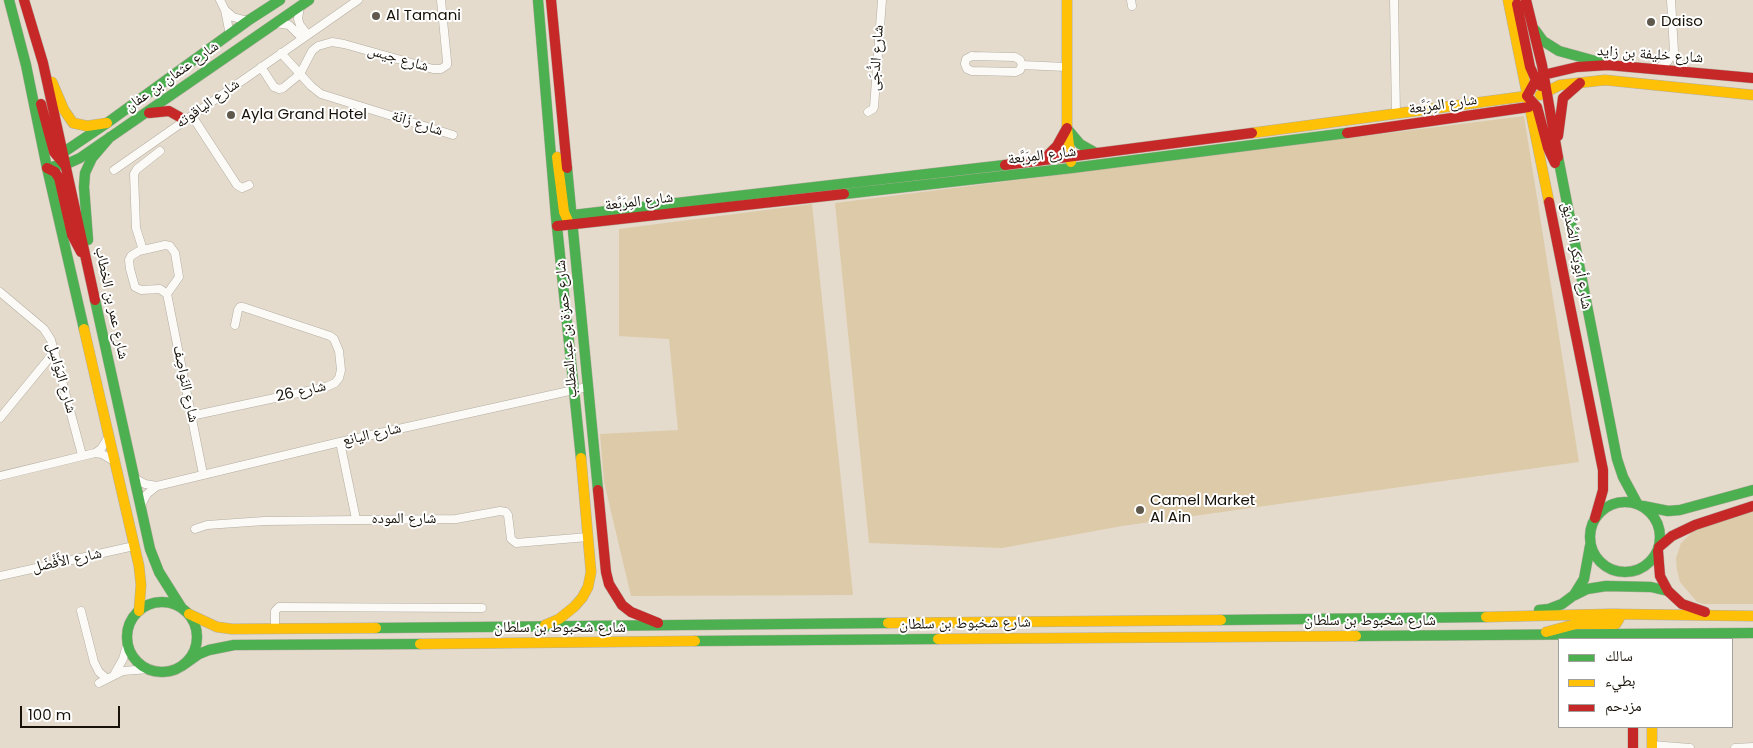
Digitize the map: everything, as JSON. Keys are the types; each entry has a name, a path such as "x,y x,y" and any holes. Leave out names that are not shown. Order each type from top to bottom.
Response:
{"main road":[{"path":"9,0 26,66 46,166 134,546 141,585 139,611"},
{"name":"شارع عمر بن الخطاب","path":"24,0 43,63 61,158 87,260 154,561 168,588 185,611"},
{"name":"شارع عثمان بن عفان","path":"46,166 61,158 164,80 280,0"},
{"name":"شارع عثمان بن عفان","path":"61,158 80,158 309,0"},
{"path":"538,0 549,127 558,162 564,220"},
{"name":"شارع حمزة بن عبدالمطلب","path":"542,626 567,614 582,598 588,587 591,572 575,389 551,0"},
{"path":"1067,0 1067,128 1065,138 1069,168"},
{"name":"شارع أبوبَكر الصِّدِّيق","path":"1508,0 1530,101 1603,470 1604,490 1595,518"},
{"path":"1516,0 1530,67 1539,78 1530,101 1540,113 1548,148 1560,169"},
{"name":"شارع أبوبَكر الصِّدِّيق","path":"1526,0 1533,25 1539,78 1546,91 1617,459 1622,477 1640,505"},
{"path":"1533,25 1543,41 1551,47 1568,54 1608,65"},
{"path":"43,63 64,110 73,123 87,126 107,123"},
{"name":"شارع خليفة بن زايد","path":"1539,78 1577,67 1608,65 1753,78"},
{"path":"26,66 36,83 51,146 61,158"},
{"path":"1557,155 1563,98 1574,86 1585,80"},
{"name":"شارع خليفة بن زايد","path":"1530,101 1560,85 1585,80 1753,95"},
{"name":"شارع المِرَبَّعة","path":"564,220 1396,114 1530,101"},
{"name":"شارع المِرَبَّعة","path":"564,220 1069,168 1394,127 1530,101"},
{"path":"143,114 161,110 189,118"},
{"path":"1067,128 1080,144 1098,153"},
{"path":"1042,160 1057,146 1067,128"},
{"path":"87,260 85,173 92,158 110,137"},
{"path":"46,166 55,172 59,178 72,235 87,260"},
{"name":"شارع حمزة بن عبدالمطلب","path":"564,220 587,387 606,572 609,584 622,605 644,619 664,625"},
{"path":"1574,596 1581,586 1587,569 1590,530 1595,518 1605,508 1617,502 1631,502 1668,511 1680,510 1753,490"},
{"path":"1590,542 1599,561 1610,569 1631,572 1644,567 1654,558 1661,535 1652,513 1640,505"},
{"path":"1724,616 1689,607 1676,600 1668,592 1659,570 1658,549 1672,536 1688,527 1753,506"},
{"path":"1429,618 1447,611 1549,609 1562,604 1586,589 1606,586 1651,587 1668,592"},
{"path":"160,602 171,603 185,611 195,624 197,635 196,647 190,658 182,666 171,670 160,672 148,669 135,658 128,642 130,625 139,611 148,605 160,602"},
{"name":"شارع شخبوط بن سلطان","path":"185,611 217,626 232,629 1429,618 1616,614 1753,616"},
{"path":"1540,636 1567,626 1616,624 1620,619 1616,614"},
{"name":"شارع شخبوط بن سلطان","path":"182,666 199,654 234,645 873,641 1141,637 1647,637 1753,633"},
{"path":"1677,638 1713,634"},
{"path":"1540,636 1558,638"},
{"path":"1633,728 1633,743 1652,739"}],"street":[{"path":"220,0 225,10 230,35"},
{"name":"شارع الياقوته","path":"114,170 358,0"},
{"name":"شارع جيس","path":"300,74 312,51 318,46 332,42 433,69 444,68 447,65 447,58 442,0"},
{"name":"شارع الدُّجَى","path":"868,112 874,107 882,0"},
{"path":"1394,0 1396,114"},
{"path":"1671,0 1674,50 1678,62 1686,71"},
{"path":"300,6 298,19 305,36"},
{"path":"225,10 233,17 249,20"},
{"path":"276,23 289,26 305,36"},
{"path":"1657,69 1668,62 1674,50"},
{"name":"شارع زَانَة","path":"281,53 321,94 453,135"},
{"path":"972,56 1015,57 1020,60 1022,65 1020,70 1014,72 972,71 967,69 965,64 966,59 972,56"},
{"path":"1022,65 1066,67"},
{"path":"261,67 274,87 279,89 285,87 300,74"},
{"path":"189,118 237,185 242,188 249,185"},
{"path":"143,250 136,228 134,174 137,169 160,151"},
{"path":"165,245 170,246 175,253 179,277 167,294 160,289 141,290 135,287 129,260 135,253 165,245"},
{"name":"شارع البَوَاسِل","path":"0,292 44,329 51,340 82,455"},
{"name":"شارع النَواصِف","path":"167,294 203,474"},
{"name":"شارع 26","path":"191,416 330,386 340,378 339,351 330,336 243,306 238,310 235,326"},
{"path":"0,418 55,352"},
{"name":"شارع اليانع","path":"157,486 340,442 587,387"},
{"path":"95,453 101,449 109,436"},
{"path":"340,442 356,519"},
{"path":"0,476 95,453 102,454 114,461"},
{"path":"134,478 145,484 157,486"},
{"path":"140,505 147,494 157,486"},
{"name":"شارع الموده","path":"195,529 213,524 264,521 456,519 503,511 508,515 511,539 516,543 588,537"},
{"name":"شارع الأَفْضَل","path":"0,576 134,546"},
{"path":"275,628 275,611 279,607 482,608"},
{"path":"81,611 94,662 102,681 131,669 148,669"},
{"path":"115,674 123,659 128,642"},
{"path":"1652,739 1690,748"},
{"path":"1735,748 1753,747"}],"shaded area":[{"path":"1524,116 1579,462 1122,526 1002,548 869,543 835,203"},
{"path":"812,204 853,595 631,596 604,482 600,434 678,430 669,339 619,336 619,229"},
{"path":"1753,511 1753,604 1704,604 1697,602 1680,582 1676,558 1681,543 1695,529 1703,525"}],"traffic: fast":[{"path":"9,0 26,65 47,168 84,329"},
{"path":"58,156 280,0"},
{"path":"47,168 69,163 80,158 309,0"},
{"path":"538,0 556,217 581,458"},
{"path":"1535,30 1543,41 1559,51 1599,62"},
{"path":"1069,131 1080,144 1096,153"},
{"path":"844,194 1072,168 1347,133"},
{"path":"88,240 84,187 85,173 92,158 110,137"},
{"path":"1558,157 1617,459 1623,477 1637,503"},
{"path":"556,217 1005,165"},
{"path":"567,168 598,490"},
{"path":"95,300 150,549 159,572 181,607"},
{"path":"1643,506 1668,511 1680,510 1753,490"},
{"path":"1632,502 1645,508 1654,517 1658,523 1660,537 1658,551 1650,562 1639,570 1618,572 1611,570 1600,562 1592,551 1590,530 1592,523 1600,512 1611,504 1632,502"},
{"path":"1539,610 1549,609 1562,604 1574,595 1584,579 1590,546"},
{"path":"1575,595 1587,589 1606,586 1651,587 1668,591"},
{"path":"162,602 181,608 191,618 197,637 191,656 181,666 162,672 143,666 133,656 127,637 133,618 143,608 162,602"},
{"path":"1221,620 1486,617"},
{"path":"376,628 888,623"},
{"path":"1356,636 1753,633"},
{"path":"695,641 938,639"},
{"path":"182,666 199,654 234,645 420,644"}],"traffic: slow":[{"path":"1067,0 1067,128 1071,162"},
{"path":"1508,0 1549,202"},
{"path":"1540,95 1560,85 1605,80 1753,95"},
{"path":"52,82 64,110 73,123 87,126 107,123"},
{"path":"1252,133 1527,96"},
{"path":"557,157 564,212 568,221"},
{"path":"84,329 139,566 141,585 139,611"},
{"path":"545,625 559,619 574,607 588,587 591,572 581,458"},
{"path":"189,614 217,627 232,629 376,628"},
{"path":"1486,617 1611,614 1753,616"},
{"path":"1546,632 1576,624 1616,624 1619,619 1616,614"},
{"path":"888,623 1221,620"},
{"path":"938,639 1356,636"},
{"path":"420,644 695,641"},
{"path":"1652,728 1652,748"}],"traffic: jam":[{"path":"24,0 43,63 95,300"},
{"path":"551,0 567,168"},
{"path":"1526,0 1542,65 1558,157"},
{"path":"1517,4 1530,67 1541,86"},
{"path":"1555,163 1548,148 1537,107 1527,96 1536,80 1543,75 1577,67 1608,65 1753,78"},
{"path":"1558,136 1563,98 1580,83"},
{"path":"41,104 54,152 64,164"},
{"path":"1347,133 1529,107"},
{"path":"149,113 169,111 185,120"},
{"path":"1043,160 1057,146 1067,128"},
{"path":"1005,165 1252,133"},
{"path":"47,168 55,172 59,178 72,235 81,252"},
{"path":"557,226 844,194"},
{"path":"1549,202 1603,470 1603,490 1595,518"},
{"path":"598,490 606,572 609,584 622,605 631,612 658,623"},
{"path":"1659,547 1672,536 1695,525 1753,506"},
{"path":"1658,551 1660,576 1668,591 1682,604 1705,612"},
{"path":"1633,728 1633,748"}],"place":[{"name":"Al Tamani","path":"376,16"},
{"name":"Daiso","path":"1651,22"},
{"name":"Ayla Grand Hotel","path":"231,115"},
{"name":"Camel Market Al Ain","path":"1140,510"}]}
